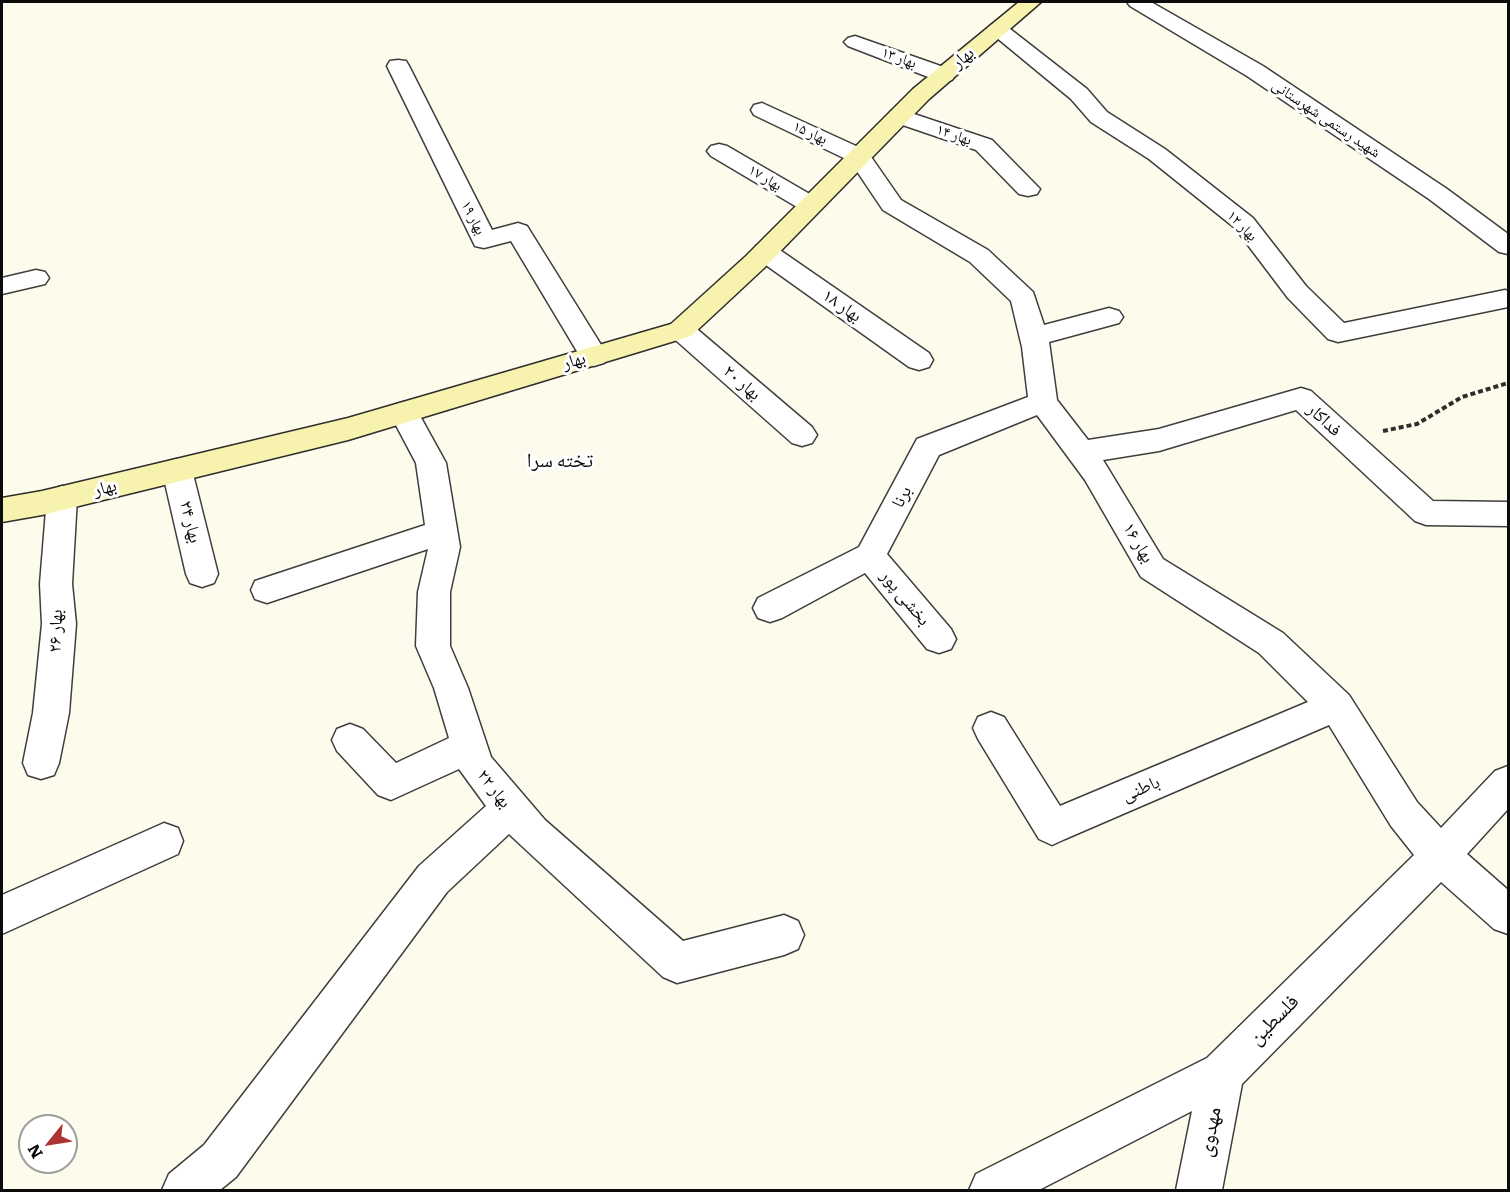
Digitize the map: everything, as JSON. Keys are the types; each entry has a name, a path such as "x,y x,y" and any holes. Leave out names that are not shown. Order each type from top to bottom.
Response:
{"street":[{"name":"بهار","path":"2,510 62,498 348,429 681,330 765,252 899,116 1031,2"},
{"name":"شهید رستمی شهرستانی","path":"1137,2 1255,71 1438,194 1509,246"},
{"name":"بهار ۱۲","path":"998,29 1079,94 1100,117 1157,154 1244,223 1297,292 1338,333 1505,299"},
{"name":"بهار ۱۳","path":"855,42 944,75"},
{"name":"بهار ۱۹","path":"398,66 484,240 518,231 594,356"},
{"name":"بهار ۱۵","path":"762,110 859,156"},
{"name":"بهار ۱۴","path":"899,116 984,146 1028,189"},
{"name":"بهار ۱۷","path":"720,151 811,205"},
{"name":"بهار ۱۶","path":"859,156 892,205 980,256 1024,298 1033,337 1043,402 1096,472 1152,568 1271,643 1336,706 1404,814 1440,856 1509,915"},
{"name":"بهار ۱۸","path":"765,252 919,360"},
{"path":"2,286 36,278"},
{"path":"1033,337 1109,317"},
{"name":"بهار ۲۰","path":"681,330 802,435"},
{"name":"فداکار","path":"1082,452 1159,440 1301,398 1426,513 1509,514"},
{"name":"برنا","path":"870,556 928,447 1043,402"},
{"name":"بهار ۲۲","path":"404,412 430,463 444,547 434,592 433,646 451,688 476,766 509,809 532,834 677,963 784,935"},
{"name":"بهار ۲۴","path":"177,471 202,573"},
{"name":"بهار ۲۶","path":"41,763 51,713 59,624 56,584 62,498"},
{"path":"267,590 441,532"},
{"path":"770,608 870,556"},
{"name":"بخشی پور","path":"870,556 939,639"},
{"name":"باطنی","path":"992,728 1052,827 1336,706"},
{"path":"350,740 391,783 470,746"},
{"name":"فلسطین","path":"992,1191 1222,1073 1440,856 1509,783"},
{"path":"185,1191 220,1161 433,879 509,809"},
{"path":"2,915 164,841"},
{"name":"مهدوی","path":"1199,1191 1222,1073"}],"path":[{"path":"1344,438 1417,424 1462,397 1509,383"}],"district":[{"name":"تخته سرا","path":"560,461"}]}
